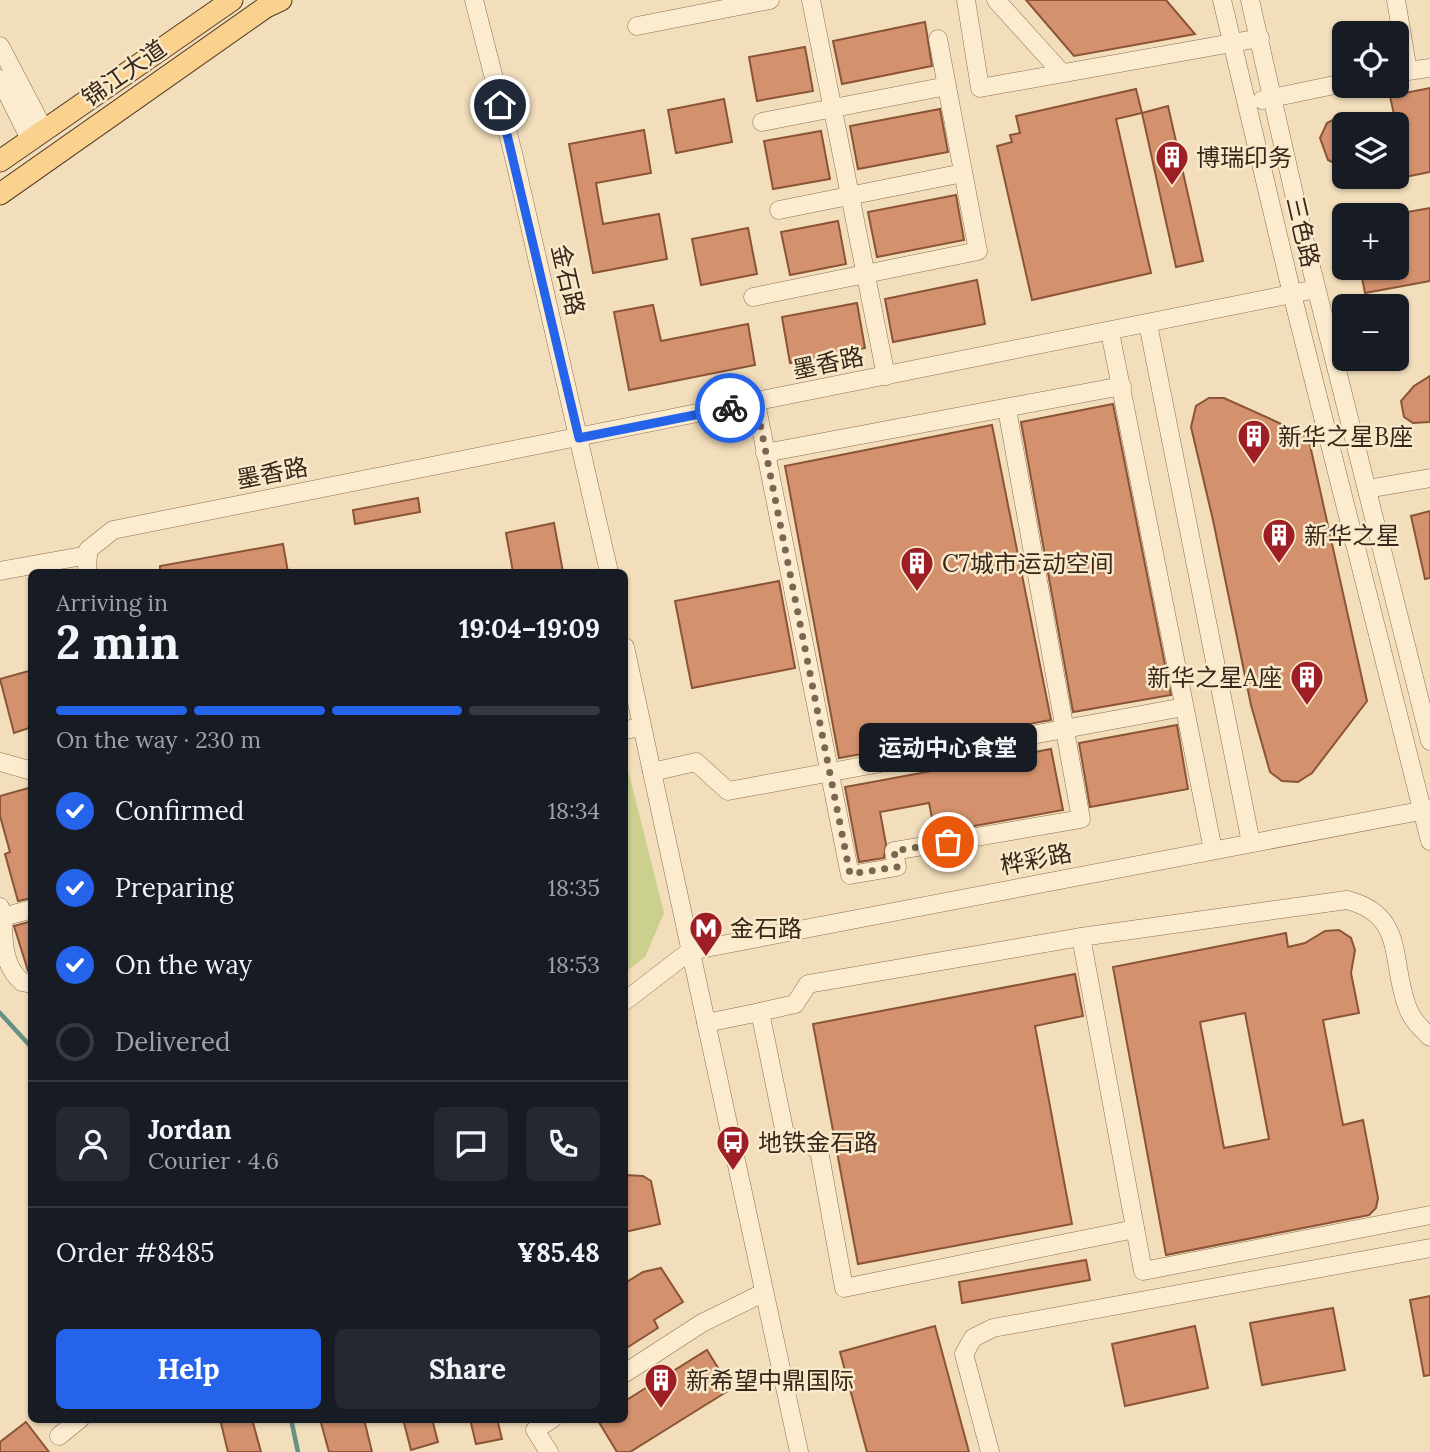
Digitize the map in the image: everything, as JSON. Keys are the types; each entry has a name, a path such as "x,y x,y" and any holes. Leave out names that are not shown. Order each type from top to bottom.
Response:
{"main road":[{"name":"锦江大道","path":"0,160 232,0"},
{"name":"锦江大道","path":"0,194 212,44 282,0"}],"street":[{"name":"金石路","path":"474,0 608,569"},
{"path":"637,26 770,0"},
{"path":"811,0 886,376"},
{"path":"965,0 980,88 1260,38"},
{"path":"996,0 1062,73"},
{"name":"三色路","path":"1222,0 1292,294 1426,810 1430,841"},
{"name":"三色路","path":"1250,0 1316,289 1430,741"},
{"path":"1396,0 1398,21"},
{"path":"753,297 978,251 937,39"},
{"path":"0,47 37,134"},
{"path":"1409,71 1430,68"},
{"path":"0,79 37,134"},
{"path":"1247,103 1332,85"},
{"path":"762,122 947,86"},
{"path":"779,210 963,173"},
{"name":"墨香路","path":"88,564 88,550 113,530 1316,289"},
{"path":"1148,324 1251,843"},
{"path":"1110,332 1213,850"},
{"path":"765,453 1122,386"},
{"path":"756,403 832,772 850,874 897,867 894,851 1081,819 1007,409"},
{"path":"1367,489 1430,478"},
{"path":"0,571 88,564"},
{"path":"628,677 633,729 652,772 799,1452"},
{"path":"652,772 696,762 727,791 1184,707"},
{"path":"0,762 28,770"},
{"name":"桦彩路","path":"628,999 690,951 1426,810"},
{"path":"706,1023 795,1004 808,984 1081,937 1347,900 1364,904 1378,915 1391,932 1407,1007 1418,1026 1430,1037"},
{"path":"28,909 1,912 4,946 10,968 22,982 28,983"},
{"path":"1081,937 1143,1270 1430,1215"},
{"path":"761,1012 785,1134 819,1150 844,1288 1135,1229"},
{"path":"990,1452 964,1354 972,1338 993,1328 1430,1248"},
{"path":"628,1371 702,1323 763,1293"},
{"path":"59,1436 75,1423"},
{"path":"546,1423 535,1430 549,1452"}],"green space":[{"path":"628,770 664,913 645,957 628,970"}],"building":[{"path":"1026,0 1166,0 1195,34 1074,56"},
{"path":"925,22 932,66 842,84 833,41"},
{"path":"805,47 813,91 757,101 749,57"},
{"path":"1430,88 1430,172 1409,176 1409,112 1393,112 1390,98 1409,98 1409,92"},
{"path":"1136,89 1142,113 1116,119 1151,273 1032,300 997,146 1012,142 1010,135 1020,133 1016,116"},
{"path":"724,99 732,142 676,153 668,110"},
{"name":"博瑞印务","path":"1168,106 1203,261 1176,267 1142,113"},
{"path":"940,109 948,152 858,169 850,126"},
{"path":"1332,120 1332,162 1328,160 1320,138 1327,123"},
{"path":"644,130 651,173 596,183 603,224 659,214 667,259 593,273 569,144"},
{"path":"821,131 830,179 773,189 764,141"},
{"path":"956,195 964,240 877,257 868,212"},
{"path":"1430,208 1430,281 1365,293 1362,280 1409,280 1409,212"},
{"path":"838,221 846,264 790,275 781,232"},
{"path":"748,228 757,274 701,285 692,239"},
{"path":"977,280 985,324 893,342 885,299"},
{"path":"857,303 865,348 790,363 782,317"},
{"path":"653,305 661,341 748,324 755,365 629,390 614,312"},
{"path":"1430,376 1430,422 1413,423 1404,417 1401,401 1414,386"},
{"path":"1209,398 1224,398 1308,436 1367,701 1312,773 1298,782 1282,781 1270,772 1251,705 1191,427 1196,406"},
{"name":"C7城市运动空间","path":"1113,404 1171,695 1073,712 1021,422"},
{"name":"C7城市运动空间","path":"992,425 1051,720 839,758 785,466"},
{"path":"418,498 420,512 355,524 353,510"},
{"path":"1430,511 1430,578 1425,579 1411,516"},
{"path":"554,523 562,569 512,569 506,533"},
{"path":"283,544 287,569 160,569 160,566"},
{"path":"779,581 795,668 692,688 675,601"},
{"path":"28,671 28,728 14,733 0,679"},
{"path":"1177,725 1188,789 1090,807 1079,743"},
{"path":"1051,749 1063,810 935,833 929,803 880,812 886,844 884,858 859,862 845,787"},
{"path":"28,788 28,899 18,901 5,854 10,852 0,816 0,796"},
{"path":"28,922 28,971 14,926"},
{"path":"1339,930 1351,938 1355,950 1351,973 1359,1013 1323,1020 1343,1125 1363,1120 1378,1198 1376,1208 1369,1215 1166,1255 1113,967 1286,933 1288,947 1305,943 1325,931","holes":["1245,1013 1269,1139 1224,1148 1200,1022"]},
{"path":"1075,974 1083,1016 1035,1026 1072,1224 858,1264 813,1024"},
{"path":"628,1175 643,1176 651,1181 660,1224 628,1231"},
{"path":"1086,1260 1090,1280 962,1303 959,1282"},
{"path":"661,1268 683,1302 654,1320 658,1328 628,1347 628,1281 643,1272"},
{"path":"1430,1296 1430,1375 1424,1376 1410,1300"},
{"path":"1333,1308 1345,1370 1262,1385 1250,1323"},
{"path":"935,1326 969,1452 867,1452 840,1352"},
{"path":"1195,1326 1208,1388 1125,1406 1112,1344"},
{"name":"新希望中鼎国际","path":"707,1350 731,1389 630,1452 617,1452 599,1423 628,1423 628,1399"},
{"path":"26,1422 49,1452 0,1452 0,1442"},
{"path":"221,1423 253,1423 261,1452 228,1452"},
{"path":"321,1423 365,1423 372,1452 329,1452"},
{"path":"404,1423 433,1423 438,1442 411,1450"},
{"path":"471,1423 498,1423 502,1439 476,1444"}],"waterway":[{"path":"0,1013 28,1044"},
{"path":"292,1423 298,1452"}],"way so far":[{"path":"730,408 756,403 832,772 850,874 897,867 894,851 948,842"}],"place":[{"name":"博瑞印务","path":"1172,187"},
{"name":"新华之星B座","path":"1254,466"},
{"name":"新华之星","path":"1279,565"},
{"name":"C7城市运动空间","path":"917,593"},
{"name":"新华之星A座","path":"1307,707"},
{"name":"运动中心食堂","path":"948,842"},
{"name":"金石路","path":"706,958"},
{"name":"地铁金石路","path":"733,1172"},
{"name":"新希望中鼎国际","path":"661,1410"}],"route":[{"path":"500,105 579,438 730,408"}]}
